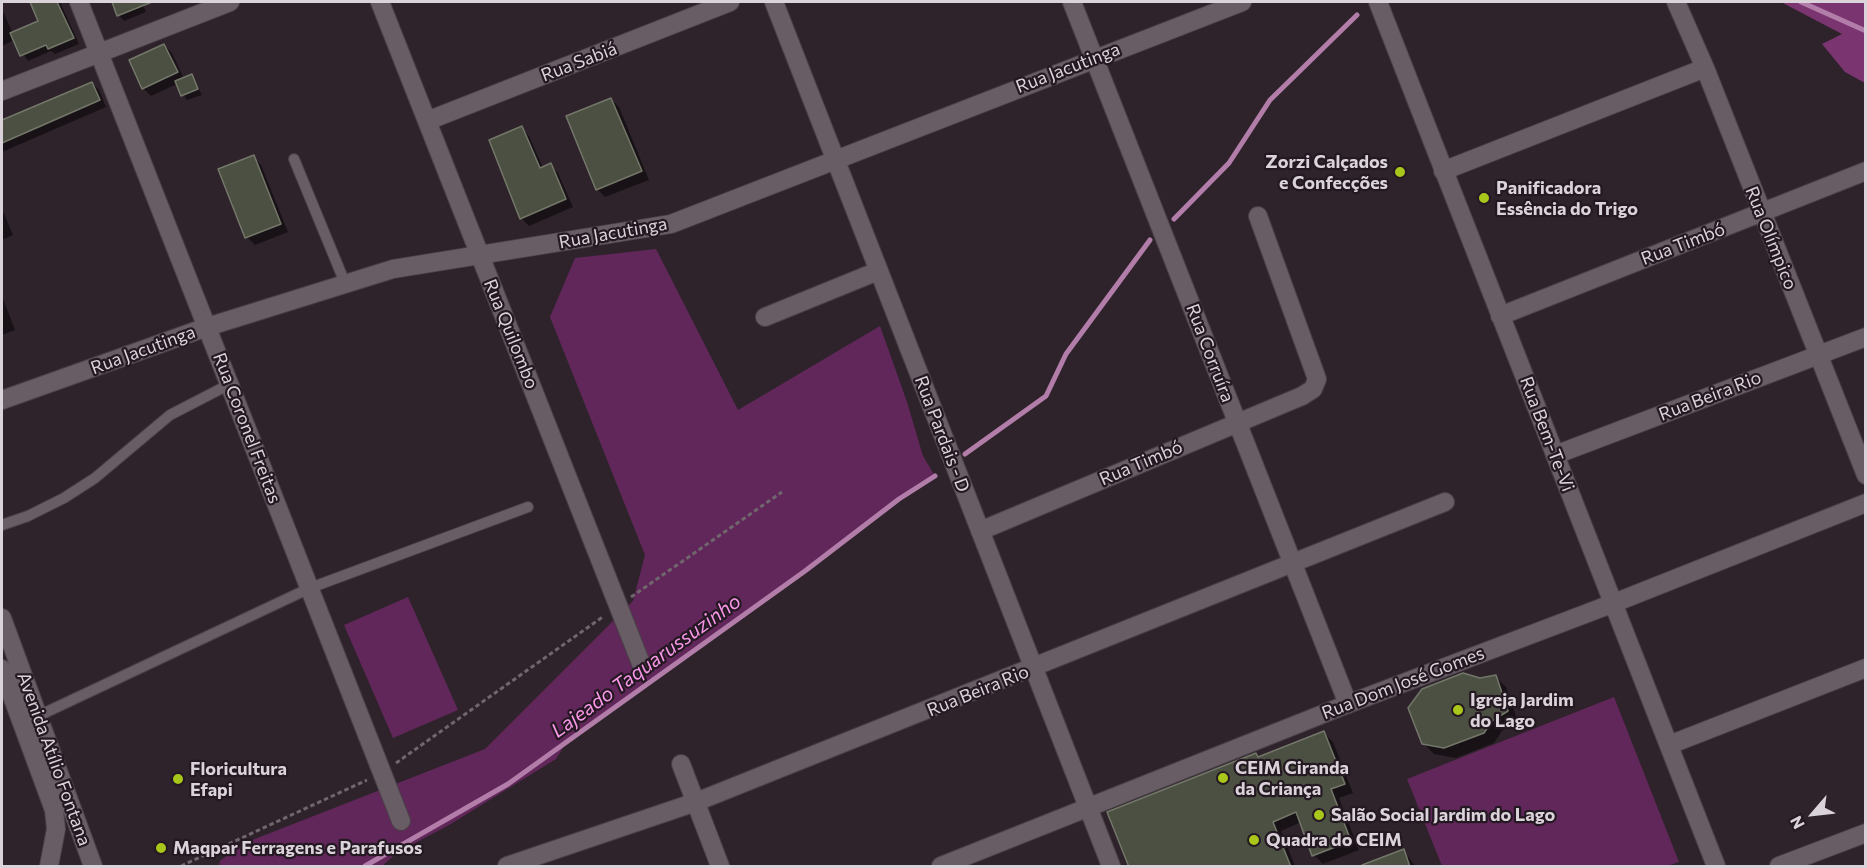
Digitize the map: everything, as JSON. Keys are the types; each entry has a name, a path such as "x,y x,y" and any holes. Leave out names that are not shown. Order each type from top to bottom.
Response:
{"street":[{"name":"Rua Coronel Freitas","path":"79,2 401,821"},
{"path":"2,91 230,2"},
{"name":"Rua Quilombo","path":"380,2 642,666"},
{"name":"Rua Sabiá","path":"427,121 730,2"},
{"name":"Rua Pardais - D","path":"774,2 1110,867"},
{"name":"Rua Corruíra","path":"1072,2 1348,704"},
{"name":"Rua Jacutinga","path":"2,400 207,327 393,269 671,224 1094,57 1242,2"},
{"name":"Rua Bem-Te-Vi","path":"1378,2 1716,867"},
{"name":"Rua Olímpico","path":"1676,2 1705,68 1866,475"},
{"path":"1443,171 1705,68"},
{"name":"Rua Timbó","path":"1500,316 1866,171"},
{"name":"Rua Timbó","path":"980,531 1302,396 1313,389 1317,378 1258,216"},
{"path":"765,317 878,271"},
{"name":"Rua Beira Rio","path":"1555,455 1866,337"},
{"name":"Rua Beira Rio","path":"507,867 696,802 1034,669 1445,502"},
{"name":"Rua Dom José Gomes","path":"941,867 1348,704 1614,603 1866,503"},
{"name":"Avenida Atílio Fontana","path":"2,618 93,867"},
{"path":"1669,745 1866,668"},
{"name":"Avenida Atílio Fontana","path":"2,669 54,810 56,829 49,867"},
{"path":"681,764 720,867"},
{"path":"1779,867 1866,833"}],"lane":[{"path":"294,159 345,283"},
{"path":"2,525 28,516 64,498 95,478 170,415 230,384"},
{"path":"38,716 310,588 528,507"}],"path":[{"path":"181,867 382,772 782,492"}],"shaded area":[{"path":"1781,2 1865,2 1865,83 1845,72 1822,44 1842,34"},
{"path":"656,249 738,410 880,326 923,456 935,476 899,499 805,571 566,743 556,759 449,825 398,852 382,866 219,866 220,861 242,844 485,749 633,601 645,555 550,317 575,258"},
{"path":"408,597 458,710 393,738 344,625"},
{"path":"1614,697 1679,862 1667,866 1442,866 1407,779"}],"building":[{"path":"30,2 57,2 74,38 48,49 46,45 20,56 10,33 38,21"},
{"path":"112,2 152,2 117,16"},
{"path":"164,44 178,72 142,89 129,60"},
{"path":"192,74 198,89 181,96 175,81"},
{"path":"92,82 100,100 2,143 2,120"},
{"path":"611,98 642,171 596,190 566,116"},
{"path":"522,126 540,168 551,163 566,199 520,219 489,140"},
{"path":"254,155 281,224 245,238 218,169"},
{"name":"Igreja Jardim do Lago","path":"1463,673 1480,678 1496,675 1508,711 1492,721 1484,733 1444,748 1422,744 1408,708 1422,689"},
{"path":"1324,731 1345,784 1331,789 1351,841 1312,856 1296,812 1273,822 1291,867 1129,867 1107,812 1256,753 1258,757"},
{"path":"1404,849 1410,867 1362,867 1362,865"}],"waterway":[{"name":"Lajeado Taquarussuzinho","path":"1801,2 1866,31"},
{"name":"Lajeado Taquarussuzinho","path":"1174,219 1229,163 1270,100 1357,15"},
{"name":"Lajeado Taquarussuzinho","path":"965,454 1046,396 1066,354 1150,240"},
{"name":"Lajeado Taquarussuzinho","path":"365,866 508,784 805,571 899,499 935,476"}],"place":[{"name":"Zorzi Calçados e Confecções","path":"1400,172"},
{"name":"Panificadora Essência do Trigo","path":"1484,198"},
{"name":"Igreja Jardim do Lago","path":"1458,710"},
{"name":"CEIM Ciranda da Criança","path":"1223,778"},
{"name":"Floricultura Efapi","path":"178,779"},
{"name":"Salão Social Jardim do Lago","path":"1319,815"},
{"name":"Quadra do CEIM","path":"1254,840"},
{"name":"Maqpar Ferragens e Parafusos","path":"161,848"}]}
